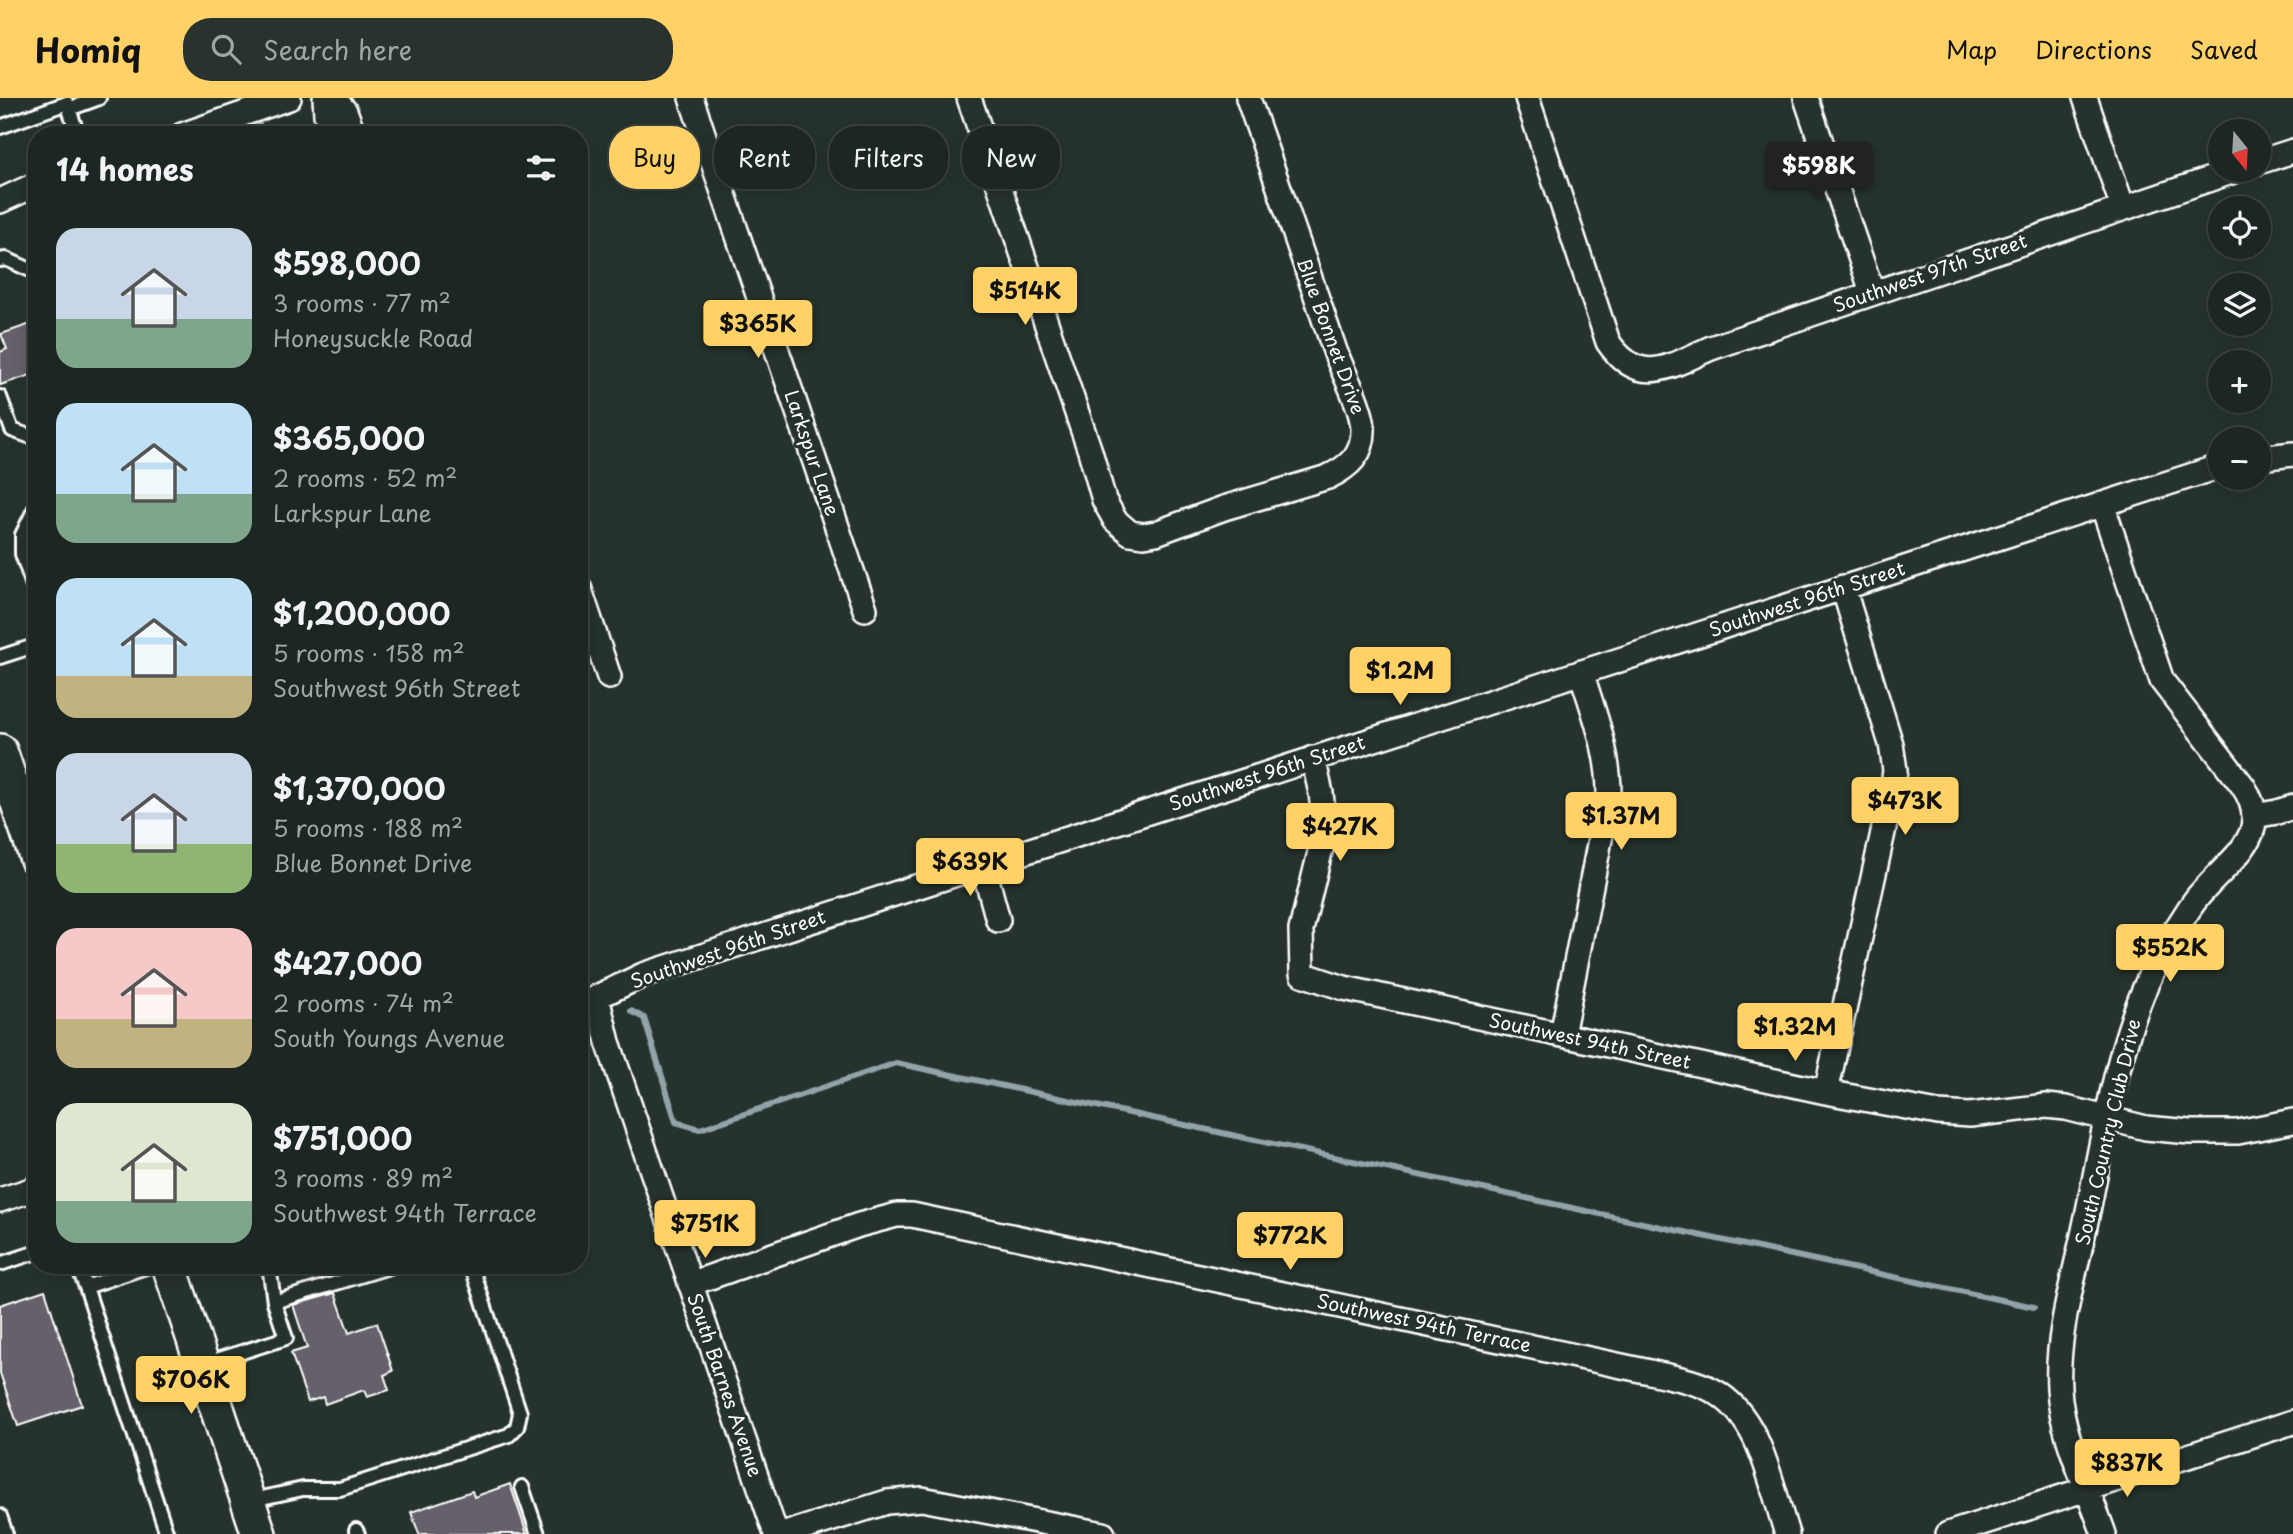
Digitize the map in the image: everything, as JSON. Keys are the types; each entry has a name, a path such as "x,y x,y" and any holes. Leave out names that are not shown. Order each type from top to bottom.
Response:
{"main road":[{"path":"0,751 28,833"},
{"path":"172,1274 253,1523"}],"street":[{"path":"325,98 326,115 331,126"},
{"path":"333,98 345,111 351,126"},
{"name":"Larkspur Lane","path":"691,98 865,609"},
{"name":"Blue Bonnet Drive","path":"969,98 1090,451 1104,500 1108,510 1124,528 1138,535 1156,533 1224,508 1328,477 1344,469 1360,450 1363,429 1361,417 1340,367 1248,98"},
{"name":"Southwest 97th Street","path":"1527,98 1608,342 1625,362 1649,370 1660,370 1711,348 1872,292 2208,180"},
{"path":"1806,98 1872,292"},
{"path":"2085,98 2123,208"},
{"path":"208,126 284,100"},
{"path":"2272,158 2293,151"},
{"path":"0,201 28,188"},
{"path":"2271,457 2293,454"},
{"name":"Southwest 96th Street","path":"597,997 643,975 2208,470"},
{"path":"2102,504 2162,681 2243,786 2251,801 2254,816 2293,807"},
{"path":"1826,1092 1895,770 1885,721 1843,587"},
{"path":"588,614 609,677"},
{"path":"1562,1035 1609,793 1604,742 1581,672"},
{"name":"Southwest 94th Street","path":"1313,758 1321,793 1323,840 1301,930 1302,974 1344,988 1826,1092 1938,1113 1970,1115 2046,1106 2066,1108 2146,1128 2190,1132 2238,1132 2293,1121"},
{"name":"South Country Club Drive","path":"2104,1534 2070,1442 2062,1412 2059,1372 2067,1312 2123,1047 2146,983 2163,949 2201,892 2246,846 2252,832 2254,816"},
{"path":"983,865 998,920"},
{"name":"South Barnes Avenue","path":"597,997 608,1042 776,1534"},
{"path":"0,1200 28,1191"},
{"name":"Southwest 94th Terrace","path":"690,1283 859,1225 897,1215 912,1215 1650,1372 1713,1390 1742,1417 1761,1455 1787,1534"},
{"path":"1948,1534 2293,1422"},
{"path":"785,1534 864,1507 902,1499 922,1499 1103,1534"}],"lane":[{"path":"0,127 67,103 99,98"},
{"path":"67,103 75,126"},
{"path":"0,260 6,259 28,270"},
{"path":"0,397 12,430 28,436"},
{"path":"28,523 22,535 22,554 28,571"},
{"path":"0,657 28,648"},
{"path":"0,1264 28,1255"},
{"path":"81,1274 167,1534"},
{"path":"86,1287 125,1274"},
{"path":"202,1365 286,1338 274,1302 270,1274"},
{"path":"274,1302 366,1274"},
{"path":"253,1523 303,1489 340,1489 509,1435 517,1427 520,1413 474,1274"},
{"path":"523,1487 538,1534"},
{"path":"0,1516 6,1534"}],"building":[{"path":"28,325 28,376 0,385 0,352 7,349 1,334"},
{"path":"45,1290 82,1405 18,1426 0,1373 0,1305"},
{"path":"335,1293 349,1333 377,1323 393,1371 384,1375 389,1390 367,1397 364,1390 325,1404 323,1397 308,1402 291,1353 307,1348 293,1305"},
{"path":"510,1484 527,1534 419,1534 411,1512 472,1491 474,1497"}],"waterway":[{"path":"249,98 260,126"},
{"path":"631,1011 644,1018 676,1122 700,1129 896,1063 2034,1307"}]}
